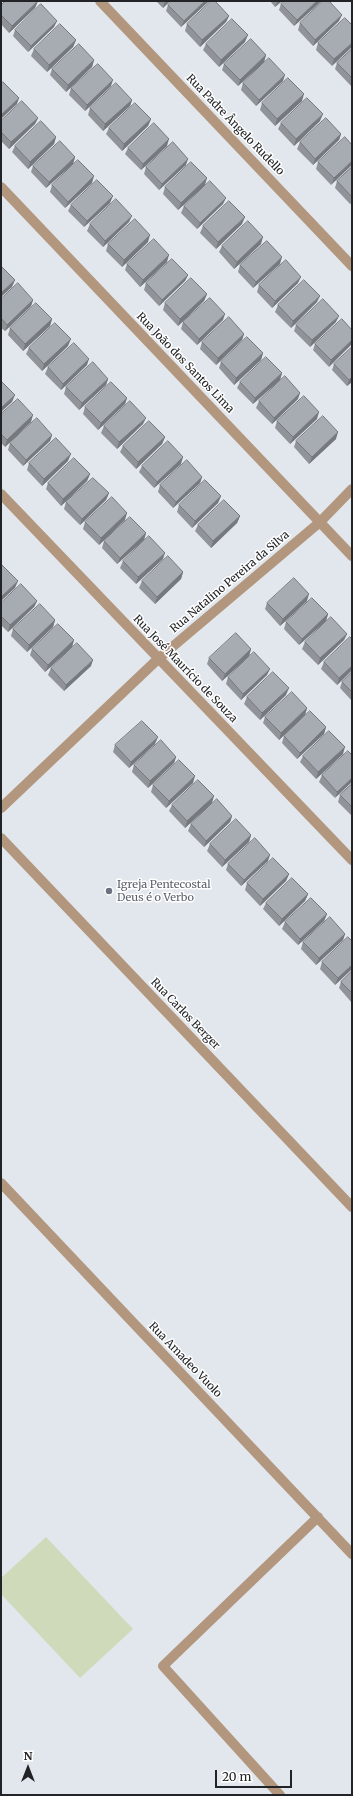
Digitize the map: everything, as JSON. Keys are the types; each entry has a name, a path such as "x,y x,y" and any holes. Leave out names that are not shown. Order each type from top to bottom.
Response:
{"street":[{"name":"Rua Padre Ângelo Rudello","path":"100,1 352,266"},
{"name":"Rua João dos Santos Lima","path":"1,187 352,556"},
{"name":"Rua Natalino Pereira da Silva","path":"1,808 158,659 320,522 352,489"},
{"name":"Rua José Maurício de Souza","path":"1,494 352,860"},
{"name":"Rua Carlos Berger","path":"1,838 352,1207"},
{"name":"Rua Amadeo Vuolo","path":"1,1183 352,1554"},
{"path":"280,1795 162,1666 318,1517"}],"green space":[{"path":"46,1537 133,1629 80,1678 1,1594 1,1578"}],"building":[{"path":"6,1 38,1 12,26 1,15 1,5"},
{"path":"172,1 205,1 184,21 168,5"},
{"path":"211,1 215,1 229,16 202,40 187,24"},
{"path":"284,1 317,1 297,20 281,4"},
{"path":"323,1 329,1 342,15 315,40 300,23"},
{"path":"41,4 57,21 31,46 15,30"},
{"path":"345,18 352,25 352,43 334,59 318,43"},
{"path":"232,19 248,35 221,60 206,44"},
{"path":"60,24 76,40 49,65 34,49"},
{"path":"251,39 266,55 240,80 224,64"},
{"path":"79,44 94,60 68,85 52,69"},
{"path":"352,49 352,78 337,63"},
{"path":"269,58 285,75 259,100 243,83"},
{"path":"98,64 113,80 87,105 71,88"},
{"path":"288,78 304,94 277,119 262,103"},
{"path":"3,82 19,98 1,115 1,84"},
{"path":"116,83 132,100 105,124 90,108"},
{"path":"307,98 323,114 296,139 281,123"},
{"path":"22,101 38,118 11,142 1,132 1,121"},
{"path":"135,103 151,119 124,144 109,128"},
{"path":"326,118 341,134 315,159 300,142"},
{"path":"41,121 56,137 30,162 15,146"},
{"path":"154,123 169,139 143,164 128,148"},
{"path":"345,137 352,145 352,161 334,178 318,162"},
{"path":"60,141 75,157 49,182 33,166"},
{"path":"173,142 188,159 162,184 146,167"},
{"path":"78,160 94,176 68,202 52,185"},
{"path":"191,162 207,178 181,203 165,187"},
{"path":"352,167 352,197 337,181"},
{"path":"97,180 113,196 87,221 71,205"},
{"path":"210,181 226,198 200,223 184,206"},
{"path":"116,199 132,216 105,241 90,224"},
{"path":"229,201 245,217 218,242 203,226"},
{"path":"135,219 150,235 124,260 108,244"},
{"path":"248,221 263,237 237,262 222,246"},
{"path":"154,239 169,255 143,280 127,264"},
{"path":"267,241 282,257 256,282 240,265"},
{"path":"172,259 188,275 162,300 146,283"},
{"path":"286,260 301,277 275,301 259,285"},
{"path":"1,266 15,280 1,293"},
{"path":"191,278 207,294 180,319 165,303"},
{"path":"304,280 320,296 293,321 278,305"},
{"path":"18,283 33,300 7,325 1,318 1,299"},
{"path":"210,298 225,314 199,339 183,322"},
{"path":"323,299 339,316 312,340 296,325"},
{"path":"36,303 52,319 25,344 10,328"},
{"path":"229,317 244,334 218,358 202,342"},
{"path":"342,319 352,330 352,340 331,360 315,344"},
{"path":"55,323 71,339 44,364 29,348"},
{"path":"247,337 263,353 236,378 221,362"},
{"path":"74,343 89,359 63,384 48,367"},
{"path":"352,347 352,377 349,380 334,364"},
{"path":"266,357 282,373 255,398 240,382"},
{"path":"93,362 108,379 82,403 66,387"},
{"path":"285,376 300,393 274,418 259,401"},
{"path":"1,381 15,395 1,408"},
{"path":"111,382 127,398 101,423 85,407"},
{"path":"304,396 319,412 293,437 277,421"},
{"path":"18,399 33,415 7,440 1,434 1,414"},
{"path":"130,401 146,418 119,442 104,426"},
{"path":"323,416 338,432 312,457 296,441"},
{"path":"37,418 52,435 26,460 10,443"},
{"path":"149,421 165,437 138,462 123,446"},
{"path":"56,438 71,454 44,479 29,463"},
{"path":"168,441 183,457 157,482 142,466"},
{"path":"74,458 90,474 63,499 48,483"},
{"path":"187,460 202,477 176,502 160,485"},
{"path":"93,478 109,493 82,519 66,502"},
{"path":"205,480 221,496 195,521 179,505"},
{"path":"112,497 127,513 101,538 85,522"},
{"path":"224,500 240,516 213,541 198,525"},
{"path":"130,517 146,533 120,558 104,541"},
{"path":"149,536 165,553 138,577 123,561"},
{"path":"168,556 183,572 157,597 142,581"},
{"path":"2,565 18,581 1,597 1,566"},
{"path":"294,578 309,594 283,619 267,603"},
{"path":"21,584 37,601 10,625 1,616 1,603"},
{"path":"312,598 328,614 302,639 286,622"},
{"path":"40,604 55,620 29,645 13,629"},
{"path":"331,617 347,634 320,658 305,642"},
{"path":"58,624 74,640 48,665 32,649"},
{"path":"236,633 251,649 225,674 209,658"},
{"path":"350,637 352,639 352,666 339,678 324,662"},
{"path":"77,643 93,660 66,685 51,668"},
{"path":"254,652 270,669 243,694 228,677"},
{"path":"273,672 289,688 262,713 247,697"},
{"path":"352,672 352,692 342,682"},
{"path":"292,692 307,708 281,733 265,717"},
{"path":"310,711 326,727 300,753 284,736"},
{"path":"142,721 158,737 131,762 115,745"},
{"path":"329,731 345,747 318,772 303,756"},
{"path":"161,740 176,757 150,781 134,765"},
{"path":"348,751 352,755 352,778 337,792 322,775"},
{"path":"179,760 195,776 169,801 153,785"},
{"path":"198,780 214,796 187,821 172,805"},
{"path":"352,784 352,807 340,795"},
{"path":"217,799 232,816 206,841 191,824"},
{"path":"236,819 251,835 225,860 210,844"},
{"path":"255,838 270,855 244,880 228,864"},
{"path":"273,858 289,874 263,899 247,883"},
{"path":"292,878 308,894 282,919 266,903"},
{"path":"311,898 327,914 300,939 285,922"},
{"path":"330,917 345,934 319,958 303,942"},
{"path":"348,937 352,941 352,965 338,978 322,962"},
{"path":"352,971 352,993 341,982"}],"place":[{"name":"Igreja Pentecostal Deus é o Verbo","path":"109,891"}]}
